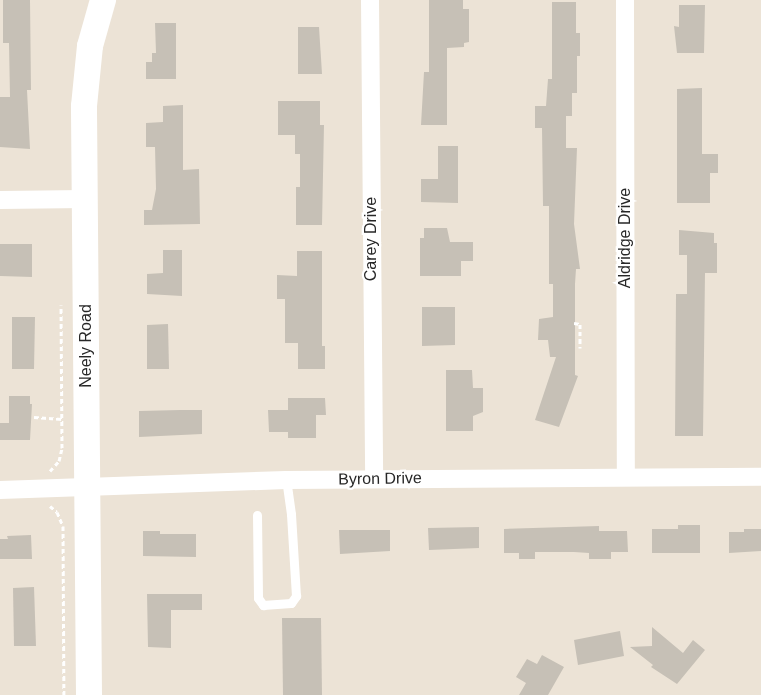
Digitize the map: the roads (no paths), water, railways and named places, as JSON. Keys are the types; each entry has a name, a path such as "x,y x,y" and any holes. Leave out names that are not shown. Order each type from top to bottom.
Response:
{"street":[{"name":"Neely Road","path":"89,695 86,77 94,26 103,0"},
{"name":"Carey Drive","path":"370,0 374,479"},
{"name":"Aldridge Drive","path":"626,0 626,477"},
{"path":"0,200 85,199"},
{"name":"Byron Drive","path":"0,490 286,480 761,477"}],"lane":[{"path":"256,515 258,598 262,605 291,603 296,596 291,514 286,480"}]}
